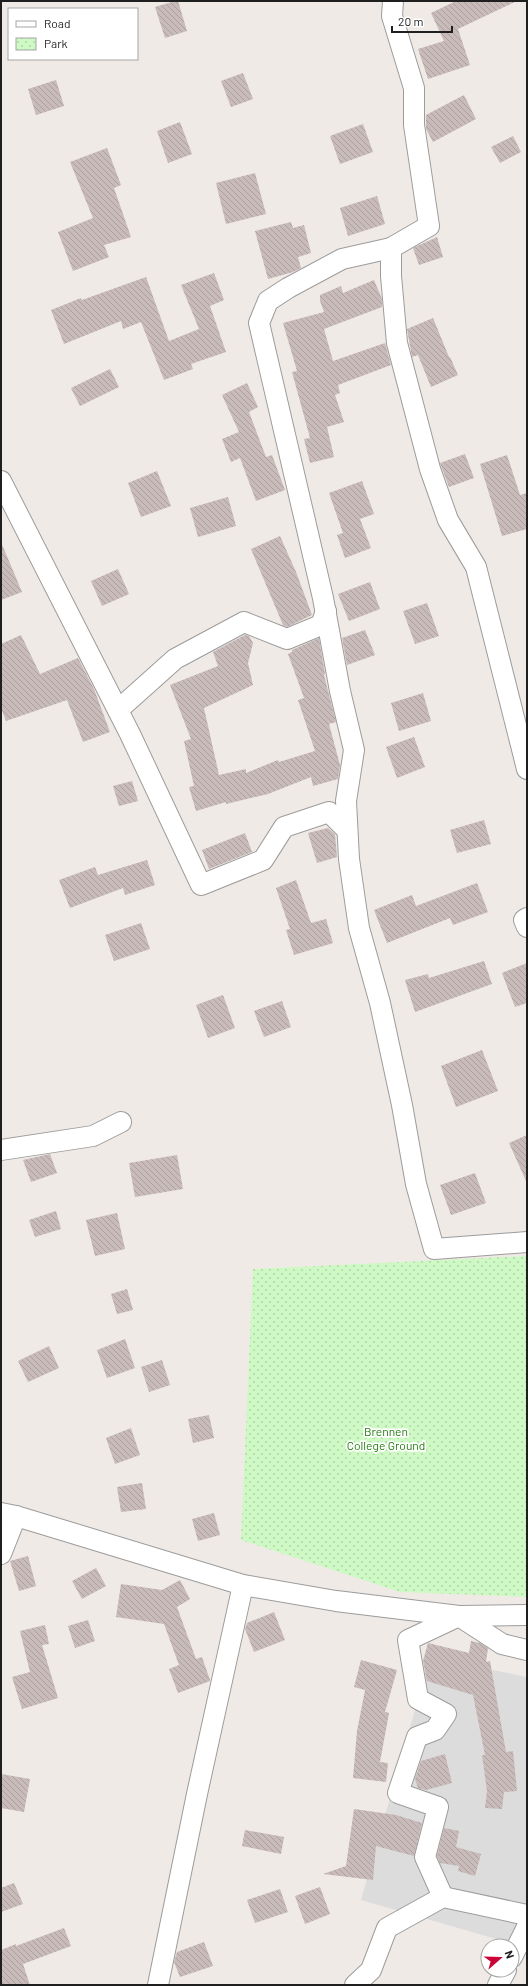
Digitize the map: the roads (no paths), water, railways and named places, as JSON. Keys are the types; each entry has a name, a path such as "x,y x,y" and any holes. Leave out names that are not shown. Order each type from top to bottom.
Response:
{"street":[{"path":"393,1 392,16 414,88 414,125 429,226 391,248 342,259 288,288 268,301 259,323 326,611 340,691 354,750 346,801 349,859 359,928 380,1003 402,1105 416,1184 434,1249 527,1242"},
{"path":"391,248 391,276 397,343 430,469 448,520 476,567 527,769"},
{"path":"1,481 118,710 201,885 263,860 284,827 329,812 347,830"},
{"path":"118,710 175,659 244,622 287,639 321,625 326,611"},
{"path":"527,918 524,920 527,928"},
{"path":"1,1150 93,1136 121,1122"},
{"path":"1,1554 8,1514 243,1585 336,1601 459,1616 527,1615"},
{"path":"158,1985 197,1794 243,1585"},
{"path":"459,1616 502,1644 527,1650"},
{"path":"443,1897 425,1857 438,1807 398,1793 417,1737 435,1730 446,1714 418,1699 408,1640 459,1616"},
{"path":"355,1985 371,1970 387,1928 443,1897 527,1915"},
{"path":"520,1941 527,1927"}],"park label":[{"name":"Brennen College Ground","path":"386,1439"}]}
